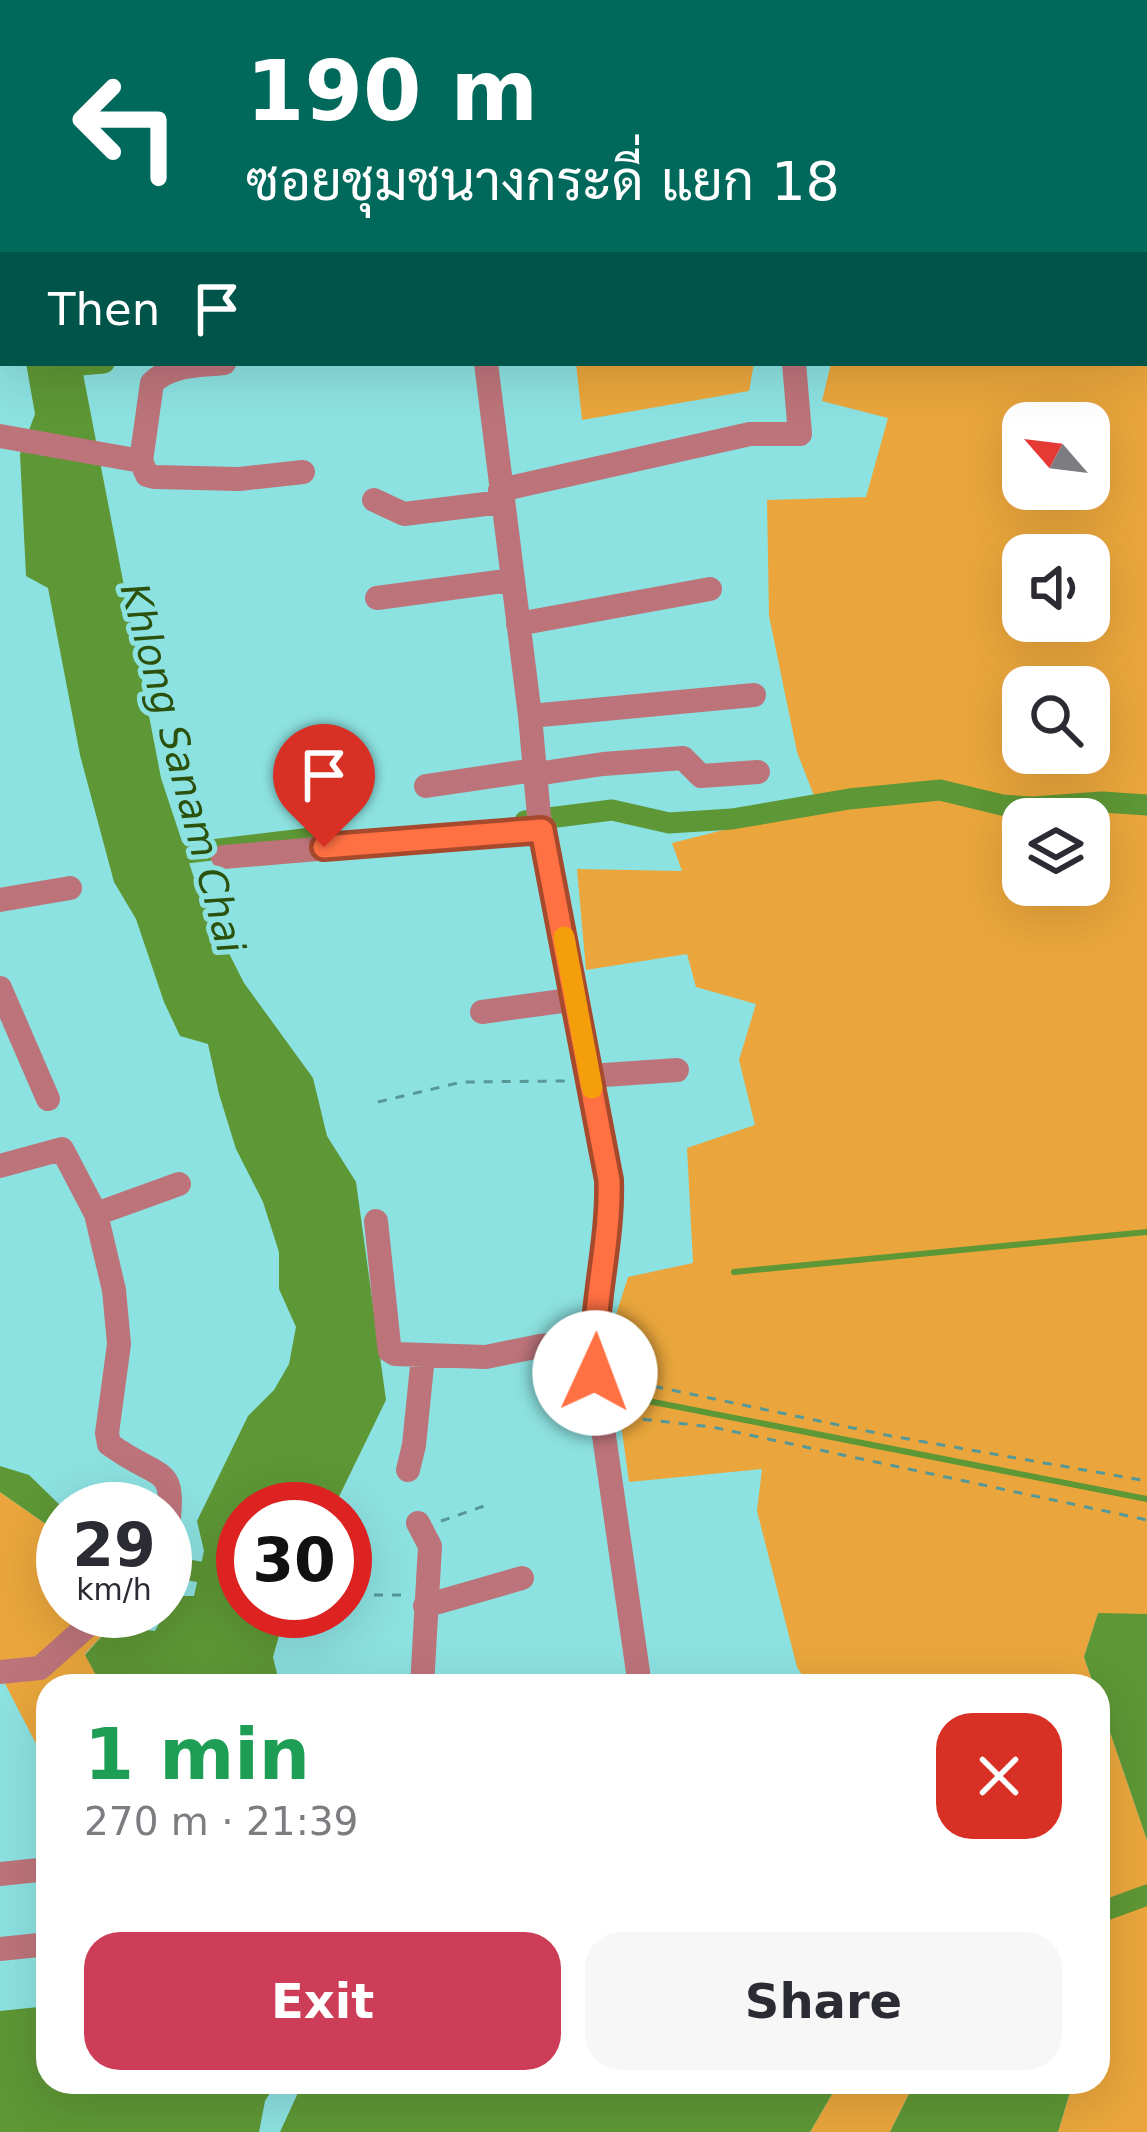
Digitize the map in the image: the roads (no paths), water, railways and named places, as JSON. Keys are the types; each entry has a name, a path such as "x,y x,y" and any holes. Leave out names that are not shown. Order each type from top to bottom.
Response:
{"street":[{"path":"179,366 152,382 143,470 154,477 239,479 303,472"},
{"path":"486,366 541,824 609,1180 610,1208 593,1342 639,1674"},
{"path":"374,500 404,514 501,496 750,434 800,434 794,366"},
{"path":"7,436 141,461"},
{"path":"377,598 512,580"},
{"path":"518,624 710,589"},
{"path":"530,716 754,695"},
{"path":"426,786 683,758 701,776 758,772"},
{"path":"223,857 541,824"},
{"path":"0,900 70,888"},
{"path":"0,988 48,1099"},
{"path":"482,1012 577,999"},
{"path":"591,1079 677,1070"},
{"path":"0,1166 62,1149 96,1214 114,1290 118,1344 109,1444 168,1482"},
{"path":"96,1214 179,1184"},
{"path":"376,1221 390,1351 395,1354 486,1357 593,1342"},
{"path":"408,1470 423,1357"},
{"path":"418,1523 430,1546 422,1674"},
{"path":"425,1601 522,1579"},
{"path":"0,1672 40,1668 74,1638"},
{"path":"0,1874 36,1870"},
{"path":"0,1949 36,1945"}],"waterway":[{"path":"57,367 69,366"},
{"path":"525,821 612,810 669,823 732,819 849,799 940,790 1002,805 1147,805"},
{"name":"Khlong Sanam Chai","path":"161,856 320,837"},
{"path":"734,1272 1147,1232"},
{"path":"643,1400 1147,1499"},
{"path":"192,1571 216,1575"},
{"path":"1110,1909 1147,1895"}]}
